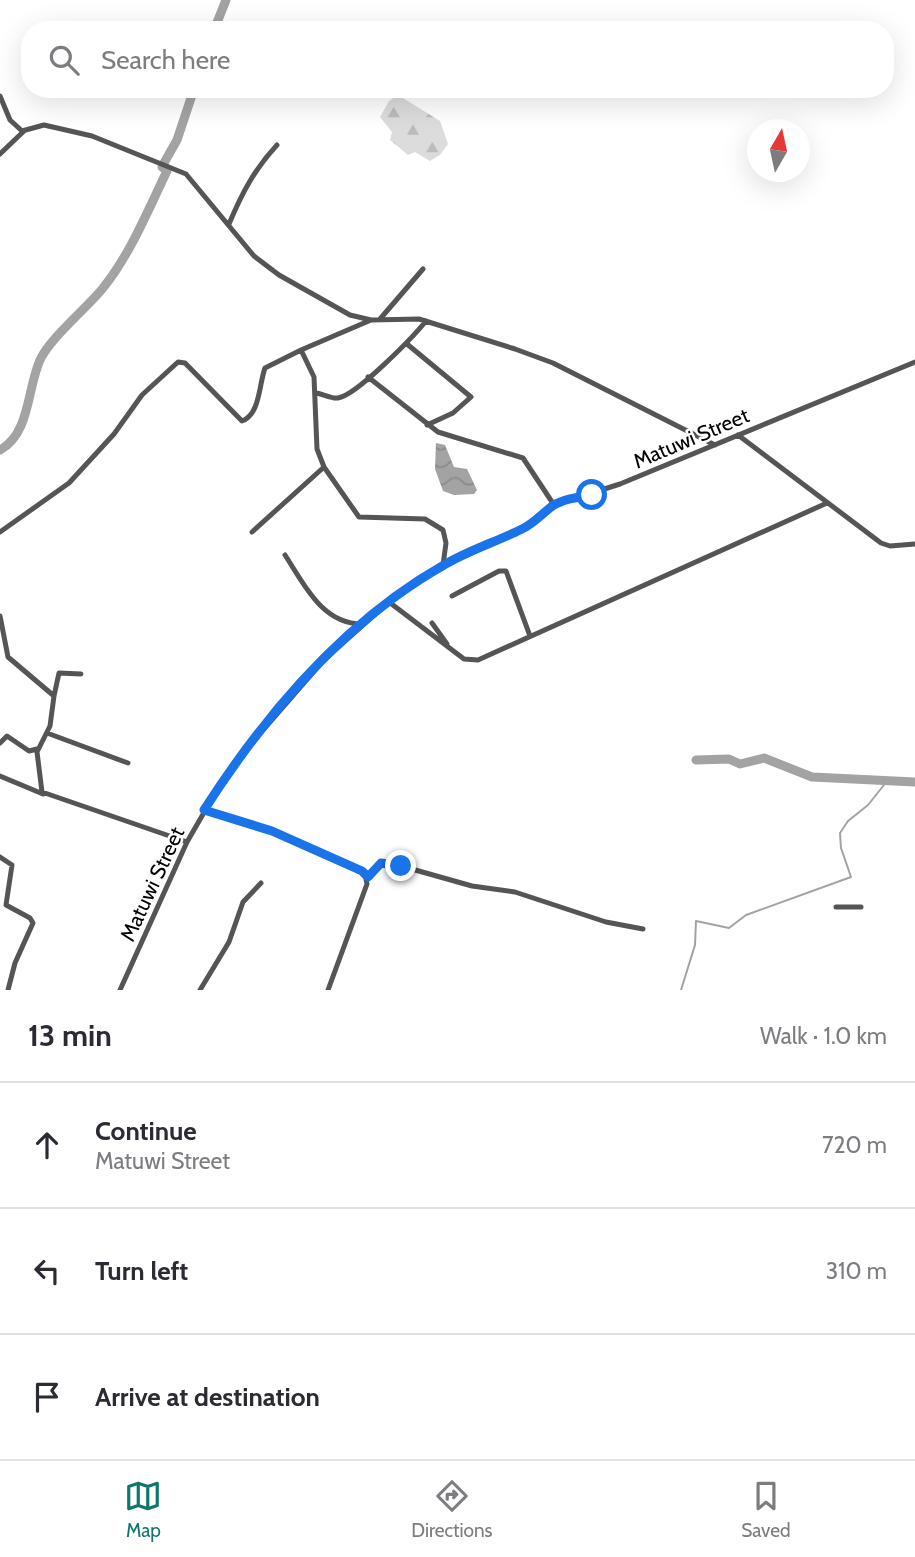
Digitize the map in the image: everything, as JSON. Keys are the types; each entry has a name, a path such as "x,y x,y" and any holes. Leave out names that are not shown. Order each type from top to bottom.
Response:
{"street":[{"path":"0,96 10,120 24,131"},
{"path":"0,154 24,131 44,125 92,136 179,170 192,178 242,244 268,268 350,315 371,320"},
{"path":"229,224 240,192 257,166 277,145"},
{"path":"380,319 423,270"},
{"path":"0,532 69,483 114,433 142,395 178,362 185,363 242,421 247,419 255,408 265,368 371,320 426,321 553,363 715,445"},
{"path":"316,393 341,398 407,344 426,321"},
{"path":"407,344 471,397 453,413 427,425"},
{"path":"301,350 314,377 316,443 324,467 359,517 425,519 443,530 446,543 443,565"},
{"name":"Matuwi Street","path":"120,990 204,810 278,712 323,661 389,602 443,565 524,528 554,505 601,492 915,362"},
{"path":"368,377 427,425 449,436 523,458 554,505"},
{"path":"737,435 848,521 884,545 915,544"},
{"path":"252,532 324,467"},
{"path":"389,602 464,659 478,660 827,503"},
{"path":"285,555 327,613 345,622 362,624"},
{"path":"452,596 499,571 506,571 530,636"},
{"path":"0,616 8,657 54,696"},
{"path":"432,624 451,650"},
{"path":"46,795 40,789 38,748 47,733 58,673 81,674"},
{"path":"0,728 29,751 38,748"},
{"path":"47,733 128,763"},
{"path":"0,743 5,737 9,737"},
{"path":"0,776 46,795 187,842"},
{"path":"204,810 295,841 362,871 368,877"},
{"path":"0,857 12,865 5,905 30,918 33,923 15,963 8,990"},
{"path":"328,990 368,877 381,863 394,864 472,886 515,892 606,922 643,929"},
{"path":"200,990 229,942 243,902 261,883"},
{"path":"836,907 860,907"}],"green space":[{"path":"403,98 440,121 448,144 440,155 430,161 415,152 408,155 390,140 392,132 380,117 389,101"}],"water":[{"path":"436,443 445,445 454,467 467,469 477,490 474,494 454,495 443,491 435,469"}],"waterway":[{"path":"218,21 226,0"},
{"path":"164,163 177,140 191,98"},
{"path":"0,450 10,443 17,433 45,351 103,288 131,246 167,171 162,167"},
{"path":"696,760 729,759 740,764 764,758 812,777 915,782"},
{"path":"681,990 695,945 696,921 729,928 746,915 851,877 841,848 840,833 848,821 868,805 888,780"}],"route":[{"path":"401,866 378,864 368,877 362,871 272,831 204,810 250,745 286,703 323,661 374,613 446,563 524,528 554,505 592,495"}]}
